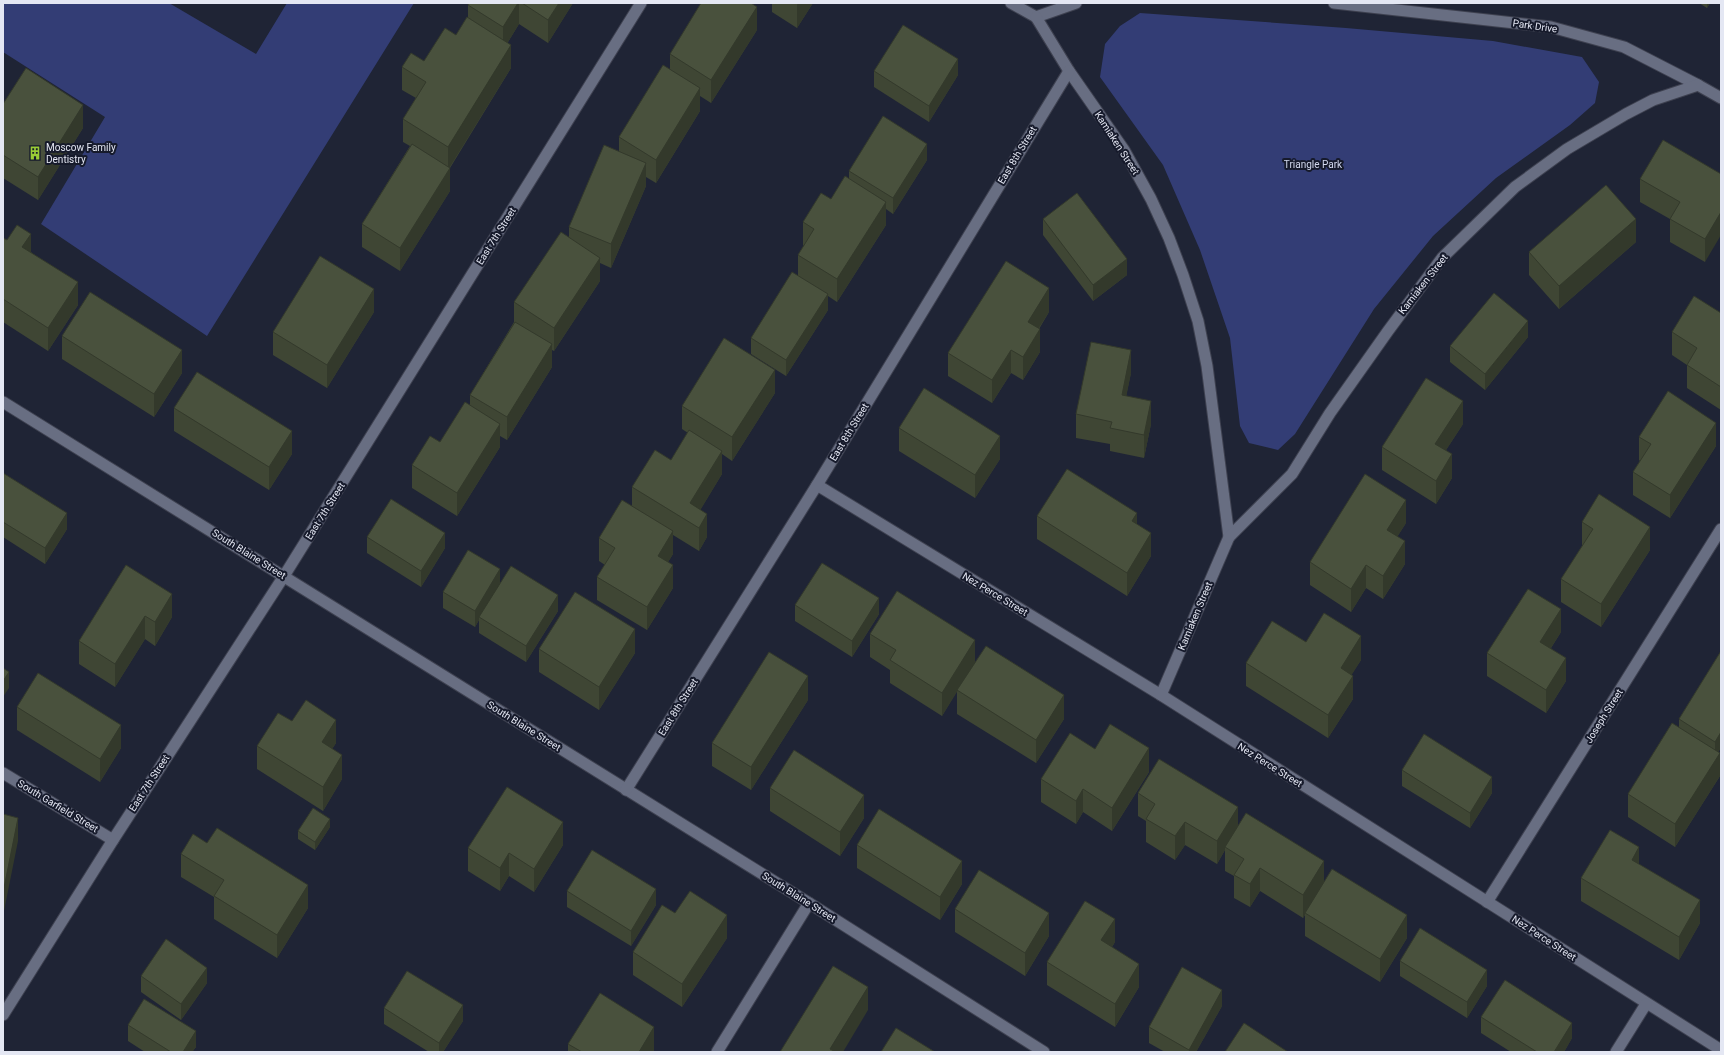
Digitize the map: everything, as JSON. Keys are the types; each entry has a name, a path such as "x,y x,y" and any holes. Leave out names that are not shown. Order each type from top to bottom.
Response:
{"street":[{"name":"East 7th Street","path":"3,1015 113,840 284,576 641,3"},
{"path":"1011,3 1036,17 1076,3"},
{"name":"Park Drive","path":"1334,3 1552,27 1624,47 1698,84 1721,98"},
{"name":"Kamiaken Street","path":"1036,17 1069,71 1124,150 1151,199 1169,238 1183,275 1198,321 1207,366 1229,537"},
{"name":"East 8th Street","path":"626,790 816,485 1069,71"},
{"name":"Kamiaken Street","path":"1161,695 1229,537 1292,474 1330,413 1442,258 1515,187 1567,149 1626,114 1653,100 1698,84"},
{"name":"South Blaine Street","path":"3,402 810,903 1044,1052"},
{"name":"Nez Perce Street","path":"816,485 1161,695 1646,1004 1721,1050"},
{"name":"Joseph Street","path":"1487,902 1721,529"},
{"name":"South Garfield Street","path":"3,773 113,840"},
{"path":"717,1052 810,903"},
{"path":"1616,1052 1646,1004"}],"green space":[{"path":"3,3 169,3 256,54 287,3 414,3 207,336 41,224 105,117 3,52"},
{"name":"Triangle Park","path":"1140,13 1346,28 1493,41 1582,57 1599,82 1595,103 1570,125 1496,178 1433,236 1374,309 1295,434 1278,450 1249,443 1240,426 1230,338 1200,250 1163,165 1100,77 1105,44 1120,26"}],"building":[{"path":"469,3 518,3 503,27 468,5"},
{"path":"522,3 559,3 548,20"},
{"path":"701,3 751,3 757,7 711,80 670,54"},
{"path":"467,17 511,45 448,147 403,119 426,82 402,67 411,53 424,61 445,28 456,35"},
{"path":"903,25 958,59 929,106 874,71"},
{"path":"663,65 700,88 656,160 619,137"},
{"name":"Moscow Family Dentistry","path":"26,68 83,105 38,177 3,155 3,104"},
{"path":"883,116 927,144 893,198 849,171"},
{"path":"1663,140 1721,174 1721,212 1705,239 1670,219 1680,202 1640,179"},
{"path":"412,144 450,168 400,248 362,224"},
{"path":"604,145 646,163 611,244 569,227"},
{"path":"845,176 886,202 837,279 798,255 814,229 803,222 821,193 831,199"},
{"path":"1606,185 1636,219 1559,286 1529,252"},
{"path":"1077,193 1127,259 1093,285 1043,219"},
{"path":"17,225 31,234 22,247 78,282 48,328 3,299 3,238 7,240"},
{"path":"561,232 600,258 554,328 514,302"},
{"path":"320,256 374,289 327,365 273,332"},
{"path":"1006,261 1049,288 1028,322 1040,329 1023,357 1011,350 992,380 948,353"},
{"path":"792,272 828,294 786,360 751,338"},
{"path":"90,292 182,350 154,394 62,336"},
{"path":"1494,293 1528,321 1485,374 1450,346"},
{"path":"1694,296 1721,313 1721,387 1687,365 1697,348 1672,332"},
{"path":"515,322 552,344 507,417 470,395"},
{"path":"724,338 775,370 732,437 682,406"},
{"path":"1091,342 1131,350 1122,395 1151,401 1144,435 1110,428 1112,422 1076,414"},
{"path":"197,372 292,431 269,467 174,408"},
{"path":"1426,378 1463,401 1435,444 1452,454 1436,481 1382,447"},
{"path":"924,388 1000,436 975,475 899,428"},
{"path":"1668,391 1716,423 1670,495 1633,472 1651,444 1639,437"},
{"path":"465,402 500,424 457,493 412,465 430,436 440,442"},
{"path":"689,430 722,451 690,503 707,514 699,528 632,487 655,450 671,460"},
{"path":"1067,469 1137,513 1132,521 1151,533 1127,573 1037,516"},
{"path":"3,473 67,513 45,548 3,522"},
{"path":"1365,474 1406,500 1387,530 1405,541 1383,576 1366,565 1351,589 1310,562"},
{"path":"1599,494 1650,527 1601,604 1561,579 1593,529 1582,522"},
{"path":"391,499 445,533 421,571 367,537"},
{"path":"622,500 673,531 658,556 673,565 647,607 597,577 615,548 599,538"},
{"path":"468,550 500,569 475,611 443,592"},
{"path":"822,563 879,598 852,641 795,605"},
{"path":"126,565 172,594 155,622 145,616 115,664 79,641"},
{"path":"511,566 558,595 526,646 479,617"},
{"path":"1528,589 1561,609 1540,642 1566,658 1546,690 1487,653"},
{"path":"897,591 975,640 942,693 890,660 896,650 870,634"},
{"path":"575,592 635,629 599,687 539,649"},
{"path":"1324,613 1361,636 1341,668 1353,676 1328,715 1246,663 1272,621 1306,642"},
{"path":"986,646 1064,695 1036,740 957,690"},
{"path":"1721,651 1721,732 1715,742 1679,719"},
{"path":"769,652 808,676 751,767 712,743"},
{"path":"3,668 9,672 3,681"},
{"path":"38,673 121,725 100,759 17,707"},
{"path":"306,700 336,720 322,742 342,755 323,787 257,746 278,713 292,721"},
{"path":"1672,723 1720,753 1675,824 1628,794"},
{"path":"1110,724 1149,748 1112,808 1083,789 1076,801 1041,779 1070,733 1095,749"},
{"path":"1424,734 1492,777 1470,813 1402,770"},
{"path":"794,750 864,795 840,832 770,788"},
{"path":"1159,759 1238,807 1217,841 1185,822 1175,836 1146,819 1155,804 1138,793"},
{"path":"507,787 563,822 534,869 509,853 500,868 468,848"},
{"path":"313,808 330,819 315,842 298,831"},
{"path":"879,809 962,861 940,897 857,845"},
{"path":"1246,813 1324,861 1303,895 1260,868 1250,884 1234,875 1244,859 1225,847"},
{"path":"3,814 18,818 3,893"},
{"path":"217,828 308,885 277,935 214,896 224,880 181,854 193,834 207,843"},
{"path":"1610,830 1639,847 1632,860 1700,900 1679,937 1581,878"},
{"path":"592,850 656,889 631,931 567,891"},
{"path":"1332,869 1407,915 1380,959 1305,913"},
{"path":"979,870 1049,913 1025,953 955,909"},
{"path":"690,891 727,915 682,984 633,952 662,905 675,913"},
{"path":"1085,901 1115,919 1101,940 1139,964 1115,1004 1047,962"},
{"path":"1420,928 1487,970 1467,1002 1400,961"},
{"path":"166,939 207,968 181,1004 141,976"},
{"path":"833,966 868,987 830,1049 836,1052 780,1052"},
{"path":"1182,967 1222,990 1189,1050 1149,1027"},
{"path":"407,971 463,1005 439,1043 384,1008"},
{"path":"1505,980 1572,1023 1554,1052 1537,1052 1481,1017"},
{"path":"600,993 654,1027 639,1052 582,1052 568,1044"},
{"path":"144,999 196,1031 183,1052 171,1052 128,1025"},
{"path":"1244,1023 1288,1052 1225,1052"},
{"path":"896,1028 935,1052 881,1052"}],"place":[{"name":"Moscow Family Dentistry","path":"35,153"}]}
